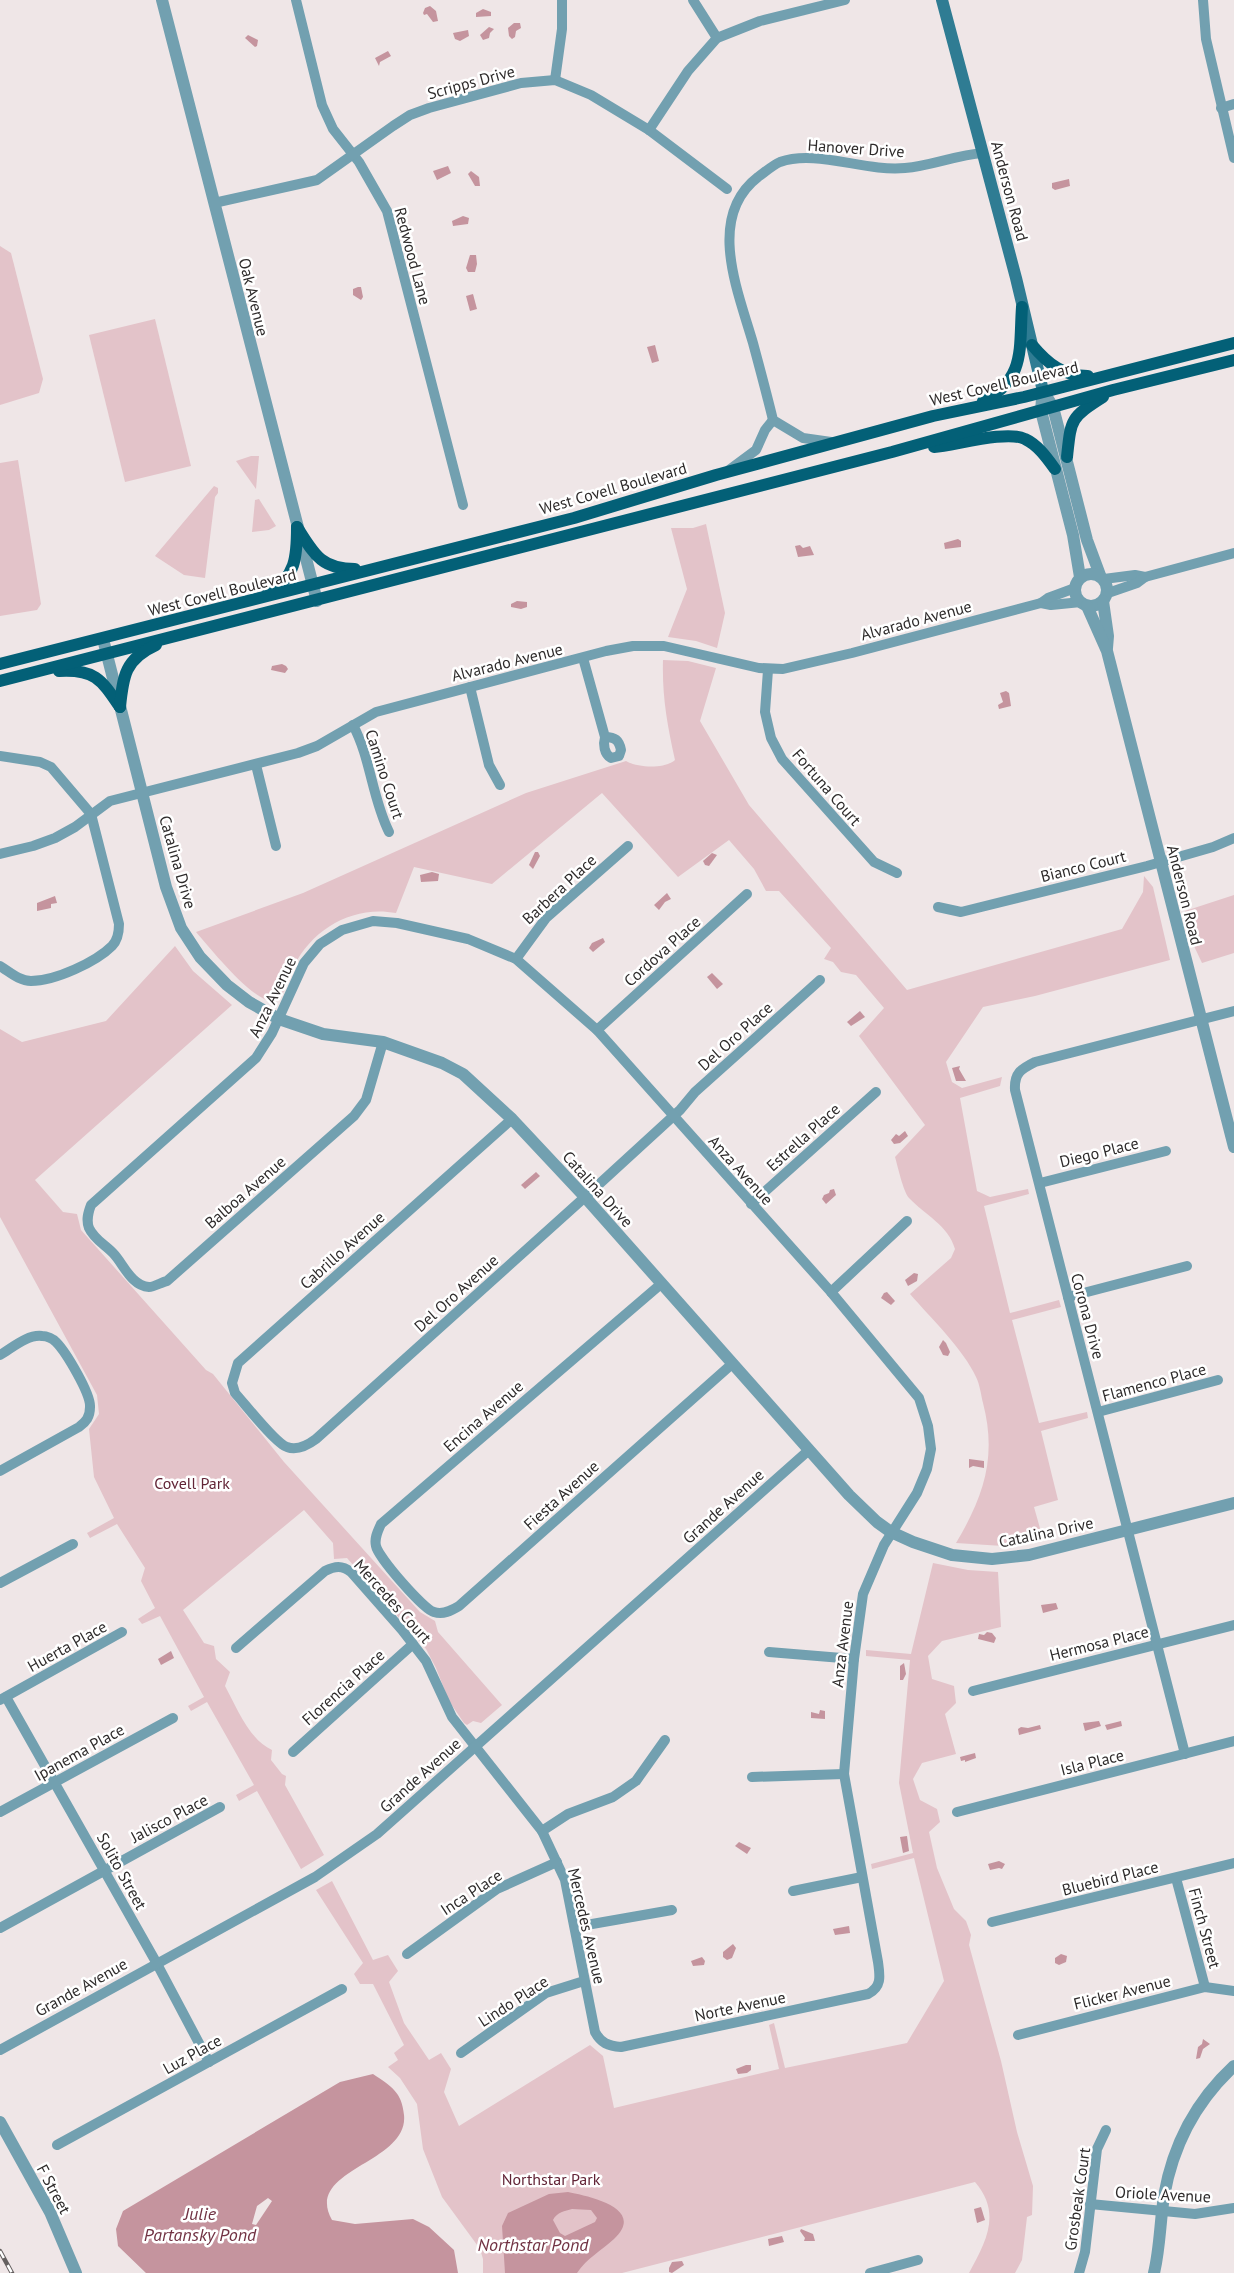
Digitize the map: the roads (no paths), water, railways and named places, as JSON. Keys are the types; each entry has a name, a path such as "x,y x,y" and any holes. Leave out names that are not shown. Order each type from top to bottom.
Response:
{"main road":[{"name":"Anderson Road","path":"942,0 983,153 1043,392"},
{"path":"970,408 997,394 1015,373 1022,307"},
{"name":"West Covell Boulevard","path":"0,664 574,518 835,442 970,408 1043,392 1234,343"},
{"path":"1032,346 1045,361 1063,372 1084,376 1103,376"},
{"name":"West Covell Boulevard","path":"0,681 892,452 1113,390 1234,360"},
{"path":"1067,457 1068,436 1073,420 1090,405 1113,390"},
{"path":"892,452 1020,436 1029,441 1046,457 1055,469"},
{"path":"297,527 316,557 326,564 340,570 376,569"},
{"path":"257,599 276,589 293,569 297,554 297,527"},
{"path":"120,707 123,680 128,666 148,648 171,637"},
{"path":"34,672 71,670 92,674 105,684 120,707"}],"street":[{"name":"Oak Avenue","path":"162,0 317,601"},
{"name":"Redwood Lane","path":"296,0 322,105 333,129 360,162 387,211 463,505"},
{"path":"555,80 562,29 562,0"},
{"path":"693,0 717,38"},
{"path":"649,130 688,71 717,38 760,21 846,0"},
{"path":"1203,0 1206,39 1234,158"},
{"name":"Scripps Drive","path":"214,203 317,180 352,153 410,115 429,108 521,83 555,80 591,95 649,130 727,189"},
{"path":"1221,108 1234,104"},
{"name":"Hanover Drive","path":"774,420 730,258 731,224 738,197 751,183 780,162 806,158 887,169 916,167 964,154 983,153"},
{"name":"Anderson Road","path":"1043,392 1055,469 1073,535 1078,582"},
{"name":"Anderson Road","path":"1047,409 1067,457 1087,540 1102,577"},
{"path":"725,473 756,450 765,430 774,420 802,438 835,442"},
{"path":"1145,576 1137,583 1105,597 1097,605 1084,604 1078,582 1090,573 1102,577 1145,576 1234,553"},
{"path":"1102,577 1105,597"},
{"name":"Alvarado Avenue","path":"0,854 54,838 75,827 110,801 309,749 376,712 583,658 633,646 659,646 680,648 768,670 798,666 1041,603 1078,582"},
{"name":"Anderson Road","path":"1105,597 1108,636 1107,651"},
{"name":"Alvarado Avenue","path":"1041,603 1051,605 1084,604"},
{"name":"Anderson Road","path":"1084,604 1107,651 1183,954 1202,1020 1234,1147"},
{"name":"Catalina Drive","path":"103,639 166,887 181,928 200,957 227,985 249,1002 279,1019 303,1029 330,1035 383,1042 435,1060 462,1074 512,1120 585,1198 863,1509 891,1532 952,1555 992,1559 1029,1555 1234,1503"},
{"path":"583,658 605,737"},
{"name":"Fortuna Court","path":"768,670 765,712 772,738 782,759 874,862 897,873"},
{"path":"470,687 489,765 500,784"},
{"name":"Camino Court","path":"353,725 361,740 381,814 389,832"},
{"path":"0,756 40,762 51,767 91,814 119,924 119,934 114,944 83,965 43,980 30,981 19,978 0,966"},
{"path":"256,764 276,846"},
{"name":"Bianco Court","path":"938,907 961,912 1161,862 1213,847 1234,838"},
{"name":"Barbera Place","path":"516,958 546,918 628,846"},
{"name":"Cordova Place","path":"597,1030 747,894"},
{"name":"Anza Avenue","path":"93,1235 88,1225 87,1215 91,1205 256,1058 263,1050 279,1019 304,963 320,944 342,930 374,921 398,923 468,939 516,958 597,1030 830,1292 919,1398 928,1426 930,1449 927,1469 917,1493 891,1532 863,1594 854,1659 844,1774 878,1962 880,1977 878,1987"},
{"name":"Del Oro Place","path":"673,1116 695,1092 820,980"},
{"path":"1202,1020 1234,1011"},
{"name":"Corona Drive","path":"1185,1754 1014,1080 1019,1070 1035,1062 1202,1020"},
{"name":"Balboa Avenue","path":"93,1235 114,1254 130,1275 141,1284 149,1287 167,1281 354,1116 366,1100 383,1042"},
{"name":"Estrella Place","path":"750,1204 876,1092"},
{"name":"Del Oro Avenue","path":"255,1415 278,1441 287,1447 298,1448 308,1445 585,1198 673,1116"},
{"name":"Cabrillo Avenue","path":"255,1415 235,1393 232,1383 238,1363 512,1120"},
{"name":"Diego Place","path":"1040,1183 1166,1151"},
{"path":"830,1292 907,1221"},
{"path":"1068,1297 1187,1266"},
{"name":"Encina Avenue","path":"406,1586 383,1559 376,1546 376,1535 381,1524 661,1284"},
{"path":"0,1355 35,1336 45,1336 54,1340 62,1350 88,1396 91,1406 89,1417 79,1427 0,1470"},
{"name":"Fiesta Avenue","path":"406,1586 432,1612 444,1613 459,1606 732,1364"},
{"name":"Flamenco Place","path":"1098,1412 1218,1380"},
{"name":"Grande Avenue","path":"0,2050 156,1962 314,1877 377,1834 809,1450"},
{"path":"0,1583 73,1544"},
{"name":"Mercedes Court","path":"236,1648 325,1571 336,1566 346,1568 413,1644 432,1673 452,1717 475,1746"},
{"name":"Hermosa Place","path":"972,1691 1234,1624"},
{"name":"Huerta Place","path":"3,1698 122,1632"},
{"name":"Florencia Place","path":"293,1752 413,1644"},
{"path":"769,1652 854,1659"},
{"name":"Solito Street","path":"3,1698 55,1782 156,1962 209,2062"},
{"name":"Ipanema Place","path":"0,1812 173,1718"},
{"path":"542,1831 568,1814 613,1797 636,1781 666,1740"},
{"name":"Isla Place","path":"957,1812 1234,1741"},
{"name":"Mercedes Avenue","path":"475,1746 542,1831 557,1862 564,1880 575,1927 595,2032 600,2041 606,2044"},
{"path":"752,1777 844,1774"},
{"name":"Jalisco Place","path":"0,1928 220,1807"},
{"name":"Inca Place","path":"407,1954 497,1889 557,1862"},
{"name":"Bluebird Place","path":"992,1922 1234,1864"},
{"path":"792,1891 862,1877"},
{"name":"Finch Street","path":"1176,1878 1205,1987"},
{"path":"575,1927 672,1910"},
{"name":"Lindo Place","path":"462,2053 546,1993 584,1981"},
{"name":"Norte Avenue","path":"606,2044 621,2047 868,1994 878,1987"},
{"name":"Flicker Avenue","path":"1018,2035 1205,1987 1234,1991"},
{"name":"Luz Place","path":"57,2145 342,1989"},
{"path":"1154,2273 1171,2166 1182,2133 1197,2108 1234,2066"},
{"name":"F Street","path":"0,2122 50,2212 76,2273"},
{"name":"Grosbeak Court","path":"1079,2273 1085,2252 1096,2149 1106,2130"},
{"name":"Oriole Avenue","path":"1090,2204 1163,2212 1207,2214 1234,2208"},
{"path":"870,2273 918,2260"}],"water":[{"path":"430,6 436,11 438,21 433,22 427,14 424,15 425,8"},
{"path":"483,9 491,12 491,16 476,17 476,13"},
{"path":"514,23 520,23 521,28 516,31 515,37 512,39 509,36 508,28"},
{"path":"489,27 494,29 490,33 489,38 483,40 480,35"},
{"path":"468,30 469,36 460,41 455,39 453,33"},
{"path":"248,35 258,40 257,46 255,47 245,38"},
{"path":"388,51 391,56 380,62 379,66 375,58"},
{"path":"448,166 451,173 437,180 433,171"},
{"path":"471,171 479,177 480,186 475,186 468,174"},
{"path":"1069,179 1070,186 1055,190 1052,188 1052,183"},
{"path":"463,216 469,218 468,224 453,226 452,221"},
{"path":"470,255 476,255 477,264 475,272 468,272 466,268"},
{"path":"361,287 363,297 361,300 353,295 353,289"},
{"path":"473,294 477,309 470,311 466,296"},
{"path":"655,345 659,361 652,363 647,347"},
{"path":"958,539 961,541 961,547 945,549 944,543"},
{"path":"800,545 803,548 810,546 814,555 798,557 795,546"},
{"path":"517,601 527,602 527,607 521,609 511,607 511,604"},
{"path":"282,664 288,669 285,673 271,670 272,666"},
{"path":"1006,691 1009,693 1011,706 999,709 998,705 1003,702 1000,693"},
{"path":"535,852 538,852 540,856 533,869 529,865"},
{"path":"712,853 717,855 709,866 705,865 703,861"},
{"path":"432,872 439,874 438,881 421,882 420,875"},
{"path":"667,893 671,899 665,902 659,910 654,905"},
{"path":"55,896 57,903 51,904 51,908 37,911 37,903"},
{"path":"603,938 605,942 593,952 589,948 592,943"},
{"path":"712,973 723,984 717,989 707,977"},
{"path":"860,1011 865,1017 851,1026 847,1022"},
{"path":"960,1066 959,1069 966,1081 956,1081 952,1068"},
{"path":"905,1131 908,1136 900,1143 894,1144 891,1140 896,1134 899,1136"},
{"path":"536,1172 540,1176 525,1189 521,1185"},
{"path":"834,1189 836,1195 826,1204 822,1199 824,1195"},
{"path":"914,1273 918,1274 917,1281 908,1286 905,1280"},
{"path":"887,1292 895,1301 891,1305 881,1298"},
{"path":"943,1340 950,1352 948,1356 943,1355 939,1347"},
{"path":"969,1459 984,1461 984,1468 973,1466 969,1468"},
{"path":"1056,1603 1058,1609 1043,1613 1041,1605"},
{"path":"987,1632 992,1633 996,1638 994,1643 978,1639 979,1634 984,1635"},
{"path":"171,1651 174,1658 161,1665 158,1659"},
{"path":"904,1663 906,1674 903,1680 900,1680 900,1666"},
{"path":"820,1710 825,1711 825,1719 811,1718 811,1712 819,1714"},
{"path":"1099,1721 1101,1726 1085,1731 1083,1723"},
{"path":"1121,1721 1122,1726 1107,1730 1105,1725"},
{"path":"1040,1725 1041,1729 1019,1735 1018,1729 1021,1727 1028,1728"},
{"path":"975,1753 976,1758 965,1762 965,1760 961,1761 960,1757"},
{"path":"907,1836 909,1851 903,1853 900,1837"},
{"path":"739,1842 751,1848 747,1854 735,1846"},
{"path":"999,1861 1005,1864 1002,1869 990,1870 988,1864"},
{"path":"849,1926 850,1933 835,1935 833,1929"},
{"path":"733,1944 736,1948 732,1958 727,1960 723,1957 723,1952"},
{"path":"1061,1954 1067,1956 1066,1962 1059,1965 1055,1963 1055,1958"},
{"path":"702,1957 705,1961 704,1965 693,1966 691,1961"},
{"path":"1203,2039 1210,2044 1203,2049 1200,2058 1196,2059 1198,2047 1202,2044"},
{"path":"751,2065 751,2070 747,2073 738,2074 736,2069"},
{"name":"Julie Partansky Pond","path":"373,2074 385,2082 398,2095 404,2115 401,2131 391,2145 343,2177 332,2189 327,2203 332,2220 355,2224 413,2219 429,2227 454,2250 458,2273 146,2273 118,2246 116,2229 123,2211 340,2082","holes":["268,2198 272,2201 256,2225 252,2224 257,2206"]},
{"name":"Northstar Pond","path":"568,2192 600,2200 611,2205 624,2219 622,2228 614,2239 590,2259 577,2273 505,2273 502,2226 508,2213 549,2194","holes":["572,2209 591,2210 597,2218 595,2222 565,2236 560,2233 553,2220 564,2211"]},
{"path":"981,2207 985,2220 977,2223 974,2209"},
{"path":"801,2229 813,2234 815,2241 804,2241 805,2238 800,2231"},
{"path":"782,2236 784,2242 769,2246 768,2239"},
{"path":"682,2261 684,2265 672,2273 669,2272 672,2262"}],"railway":[{"path":"0,2251 12,2273"}],"park label":[{"name":"Covell Park","path":"192,1483"},
{"name":"Northstar Park","path":"551,2179"}]}
